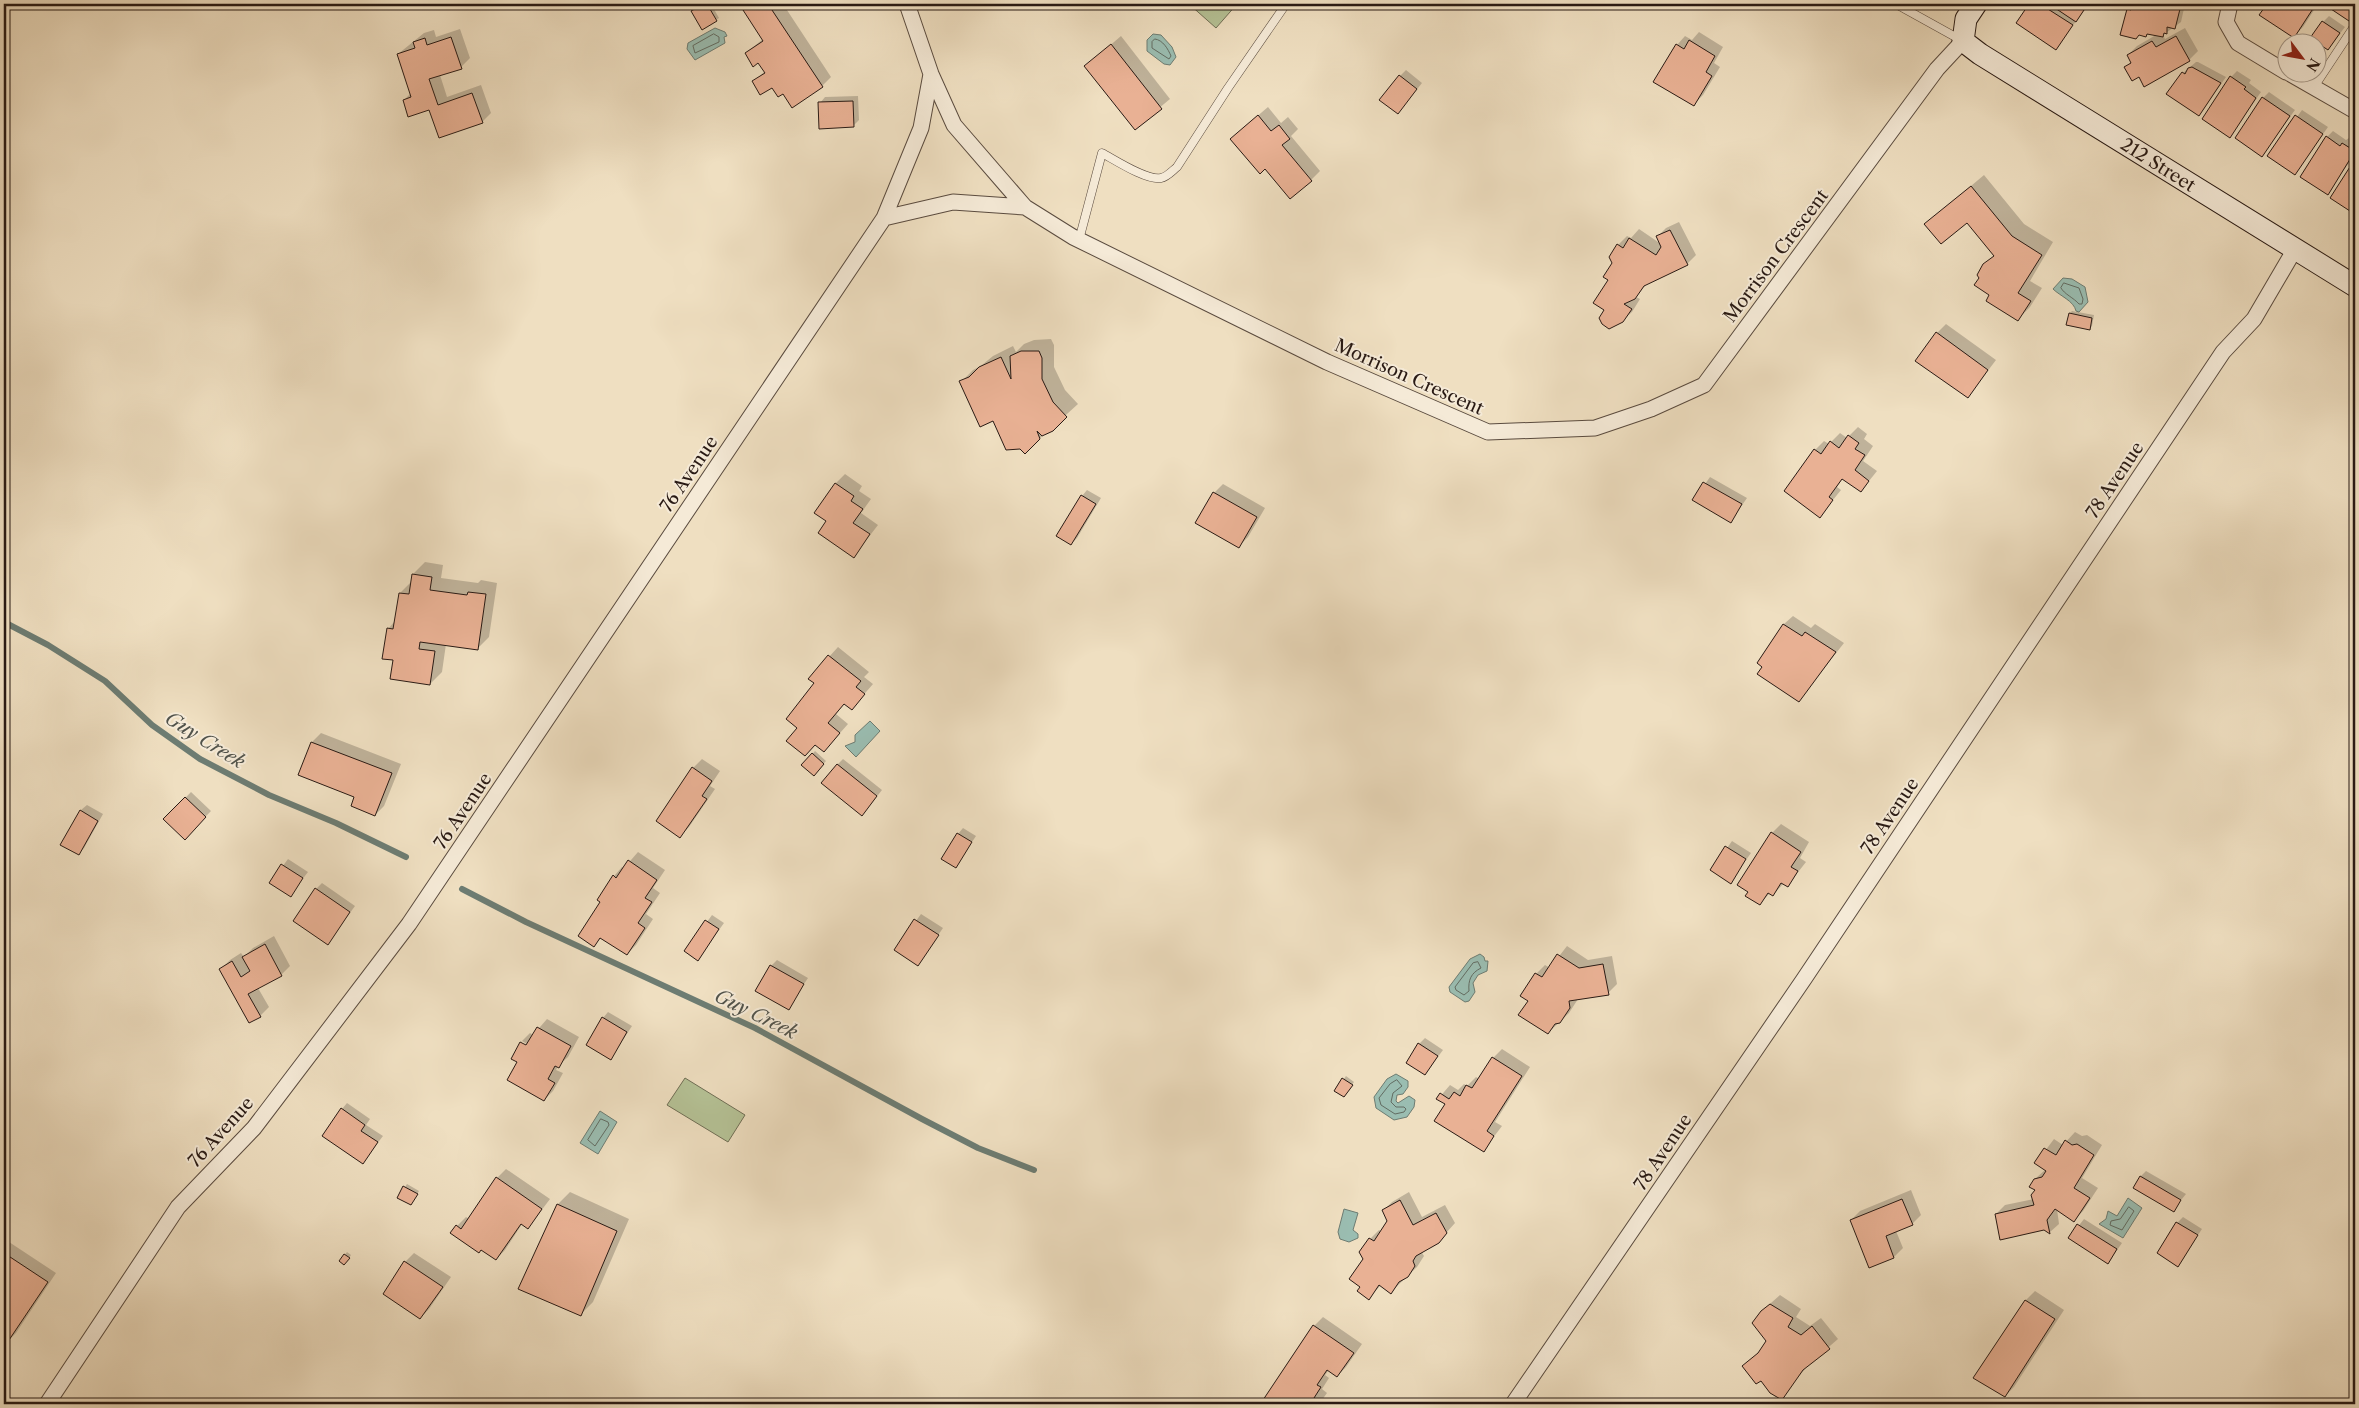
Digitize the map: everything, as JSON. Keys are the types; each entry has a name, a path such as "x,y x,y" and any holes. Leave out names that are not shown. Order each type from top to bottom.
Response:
{"street":[{"name":"Morrison Crescent","path":"907,4 931,74 954,126 1025,207 1079,240 1327,362 1488,432 1595,428 1651,410 1704,384 1937,69 1963,41"},
{"path":"1963,41 1966,19 1976,4"},
{"path":"2230,4 2226,22 2238,43 2276,65"},
{"name":"212 Street","path":"1963,41 1980,54 2355,286"},
{"name":"76 Avenue","path":"47,1404 178,1207 254,1128 409,924 884,218 921,128 931,74"},
{"path":"2305,82 2355,111"},
{"path":"884,218 953,202 1025,207"},
{"name":"78 Avenue","path":"1514,1404 1809,970 2223,352 2254,318 2295,249"}],"lane":[{"path":"1079,240 1102,153 1147,176 1158,179 1166,177 1177,167 1286,4"},
{"path":"1896,4 1963,41"},
{"path":"2314,87 2355,26"}],"green space":[{"path":"1189,4 1237,4 1216,28"},
{"path":"685,1078 745,1115 728,1142 667,1105"}],"water":[{"path":"715,28 725,32 727,36 724,37 725,43 695,60 687,49 688,43"},
{"path":"1153,34 1161,35 1172,47 1176,57 1170,65 1164,64 1147,51 1147,40"},
{"path":"2063,278 2072,279 2085,287 2088,302 2079,312 2076,311 2070,301 2053,289"},
{"path":"870,721 880,731 856,757 845,746 855,742 855,735"},
{"path":"1480,954 1484,957 1485,961 1488,961 1487,971 1478,975 1473,983 1475,992 1469,1001 1465,1002 1450,992 1449,987 1470,959"},
{"path":"1396,1074 1408,1081 1408,1087 1403,1094 1397,1095 1396,1101 1398,1103 1409,1096 1415,1100 1414,1107 1407,1117 1394,1120 1376,1108 1374,1097 1387,1079"},
{"path":"600,1111 617,1122 598,1154 580,1143"},
{"path":"2128,1198 2142,1208 2123,1238 2099,1224 2106,1219 2108,1211 2117,1216"},
{"path":"1344,1209 1358,1213 1353,1230 1358,1234 1358,1238 1349,1242 1340,1239 1338,1232"}],"building":[{"path":"707,4 717,21 702,30 691,11"},
{"path":"753,4 768,4 823,87 792,108 783,94 778,97 772,88 760,95 752,81 765,73 758,63 753,67 745,53 763,41 743,10"},
{"path":"2029,4 2040,4 2073,25 2056,50 2016,23"},
{"path":"2049,4 2088,4 2076,22"},
{"path":"2132,4 2154,4 2180,9 2175,29 2167,27 2167,34 2164,33 2163,37 2147,34 2146,37 2139,35 2136,39 2120,35 2127,9 2131,10"},
{"path":"2267,4 2316,4 2298,32 2285,32 2259,15"},
{"path":"2335,4 2355,4 2355,11 2349,21 2331,9"},
{"path":"2322,21 2340,33 2328,50 2326,49 2326,32 2314,32"},
{"path":"2176,36 2190,61 2144,87 2139,77 2132,81 2124,67 2131,63 2127,55 2152,41 2156,47"},
{"path":"451,37 462,69 429,79 438,105 472,93 483,123 439,138 429,110 408,117 403,100 411,97 397,54 415,48 413,42 425,38 427,45"},
{"path":"1689,40 1715,56 1706,72 1712,76 1694,106 1653,82 1676,44 1684,49"},
{"path":"1111,44 1162,109 1135,130 1084,66"},
{"path":"2192,67 2221,83 2199,116 2166,94 2182,72 2185,74 2188,68"},
{"path":"1399,75 1417,89 1398,114 1379,100"},
{"path":"2230,76 2246,87 2244,89 2256,98 2230,138 2202,119"},
{"path":"2262,97 2290,116 2262,157 2235,138"},
{"path":"853,101 854,127 819,129 818,102"},
{"path":"1258,115 1271,131 1279,125 1290,139 1282,145 1312,181 1290,199 1265,169 1260,174 1230,139"},
{"path":"2295,115 2323,134 2295,175 2267,156"},
{"path":"2326,136 2340,146 2342,143 2355,151 2328,195 2300,177"},
{"path":"2355,159 2355,210 2353,213 2330,198"},
{"path":"1971,186 2012,236 2042,255 2018,293 2031,301 2018,321 1986,301 1989,295 1974,285 1979,278 1977,275 1983,264 1994,256 1967,223 1941,244 1924,224"},
{"path":"1670,230 1688,265 1644,286 1635,299 1624,304 1632,309 1623,322 1609,329 1602,324 1599,318 1604,310 1593,303 1608,280 1603,277 1612,263 1609,257 1617,244 1623,248 1629,238 1656,255 1661,247 1656,236"},
{"path":"2069,313 2092,318 2090,330 2066,325"},
{"path":"1936,332 1988,370 1968,398 1915,361"},
{"path":"1021,351 1039,351 1042,358 1042,379 1053,402 1067,417 1053,431 1042,436 1037,431 1040,439 1025,454 1020,449 1006,450 993,421 980,427 959,381 969,377 979,367 1001,357 1011,379 1010,356"},
{"path":"1848,435 1859,443 1855,449 1865,455 1855,470 1869,481 1861,492 1842,479 1829,497 1833,500 1820,518 1784,491 1814,449 1821,454 1830,441 1839,448"},
{"path":"1703,482 1742,504 1731,523 1692,500"},
{"path":"835,483 854,496 851,501 863,509 853,523 870,534 854,558 818,533 826,521 814,513"},
{"path":"1213,492 1257,517 1239,548 1195,523"},
{"path":"1081,495 1096,504 1071,545 1056,536"},
{"path":"412,574 432,577 430,590 467,595 468,592 486,594 478,650 420,642 419,649 435,651 430,685 390,679 393,660 382,659 387,628 393,629 399,593 409,594"},
{"path":"1783,624 1802,636 1805,632 1836,652 1799,702 1757,674 1762,667 1757,663"},
{"path":"828,655 861,681 856,687 865,694 852,710 844,704 828,723 840,733 824,752 815,745 805,756 786,741 797,728 786,719 814,683 808,679"},
{"path":"311,742 392,773 375,816 351,806 354,797 298,775"},
{"path":"812,753 824,764 814,776 801,765"},
{"path":"837,764 877,796 862,816 821,783"},
{"path":"692,767 712,781 702,796 707,799 680,838 656,821"},
{"path":"185,797 206,817 185,840 163,819"},
{"path":"80,810 98,821 79,855 60,845"},
{"path":"1771,832 1801,852 1791,867 1798,871 1788,887 1781,883 1773,896 1768,893 1760,905 1745,896 1748,892 1737,885"},
{"path":"957,833 972,842 956,868 941,859"},
{"path":"1725,846 1746,859 1731,884 1710,870"},
{"path":"628,860 657,880 645,898 652,902 638,923 645,928 627,955 600,938 594,947 578,936 600,902 597,900 613,875 616,878"},
{"path":"281,864 303,878 291,897 269,883"},
{"path":"315,888 350,912 328,945 293,921"},
{"path":"914,919 939,935 918,966 894,950"},
{"path":"705,920 719,929 698,961 684,951"},
{"path":"265,944 282,976 248,994 261,1017 249,1023 219,969 232,961 241,977 250,971 242,957"},
{"path":"1557,954 1579,968 1603,964 1609,995 1569,1001 1570,1008 1560,1023 1555,1024 1548,1034 1518,1015 1528,1001 1520,996 1535,973 1542,977"},
{"path":"770,965 804,984 789,1010 755,991"},
{"path":"602,1017 627,1032 611,1060 586,1045"},
{"path":"537,1027 571,1046 559,1068 555,1066 548,1079 555,1083 544,1101 507,1080 517,1062 511,1059 520,1042 526,1045"},
{"path":"1418,1043 1438,1056 1425,1075 1406,1063"},
{"path":"1492,1057 1522,1076 1487,1131 1494,1136 1484,1152 1434,1121 1445,1104 1436,1099 1440,1093 1449,1099 1454,1092 1460,1096 1466,1085 1472,1088"},
{"path":"1342,1078 1353,1085 1344,1097 1334,1091"},
{"path":"341,1108 365,1125 361,1131 378,1142 363,1164 322,1136"},
{"path":"2065,1140 2072,1145 2077,1144 2094,1155 2074,1188 2090,1198 2074,1222 2055,1209 2047,1220 2050,1234 2044,1230 2000,1240 1995,1214 2034,1205 2031,1195 2035,1190 2029,1187 2034,1179 2042,1177 2046,1171 2034,1163 2044,1148 2056,1155"},
{"path":"2140,1176 2181,1200 2174,1212 2133,1188"},
{"path":"496,1177 542,1209 528,1229 521,1224 496,1260 481,1250 479,1253 450,1233 456,1225 461,1229"},
{"path":"403,1186 418,1194 411,1205 397,1198"},
{"path":"1902,1199 1913,1225 1886,1236 1894,1258 1869,1268 1850,1220"},
{"path":"1400,1200 1413,1225 1436,1213 1447,1233 1439,1243 1416,1256 1413,1261 1415,1266 1408,1277 1399,1282 1391,1294 1379,1285 1369,1300 1357,1291 1360,1287 1349,1279 1363,1259 1359,1252 1369,1238 1374,1241 1387,1221 1382,1210"},
{"path":"557,1204 617,1231 581,1316 518,1289"},
{"path":"2176,1222 2198,1235 2178,1267 2157,1253"},
{"path":"2077,1224 2117,1249 2108,1264 2068,1238"},
{"path":"4,1253 48,1282 7,1343 4,1341"},
{"path":"344,1254 350,1258 344,1265 339,1261"},
{"path":"404,1261 443,1287 420,1319 383,1294"},
{"path":"2025,1300 2055,1319 2005,1397 1973,1378"},
{"path":"1770,1304 1793,1318 1788,1327 1801,1335 1812,1326 1830,1349 1803,1370 1782,1400 1770,1393 1761,1381 1756,1384 1742,1366 1758,1353 1766,1341 1752,1323 1761,1311"},
{"path":"1313,1325 1354,1353 1337,1377 1327,1370 1317,1385 1321,1387 1314,1398 1319,1402 1318,1404 1261,1403"}],"waterway":[{"name":"Guy Creek","path":"4,622 48,645 105,681 152,725 200,759 269,795 336,823 406,857"},
{"name":"Guy Creek","path":"462,889 526,922 755,1028 978,1148 1034,1170"}]}
